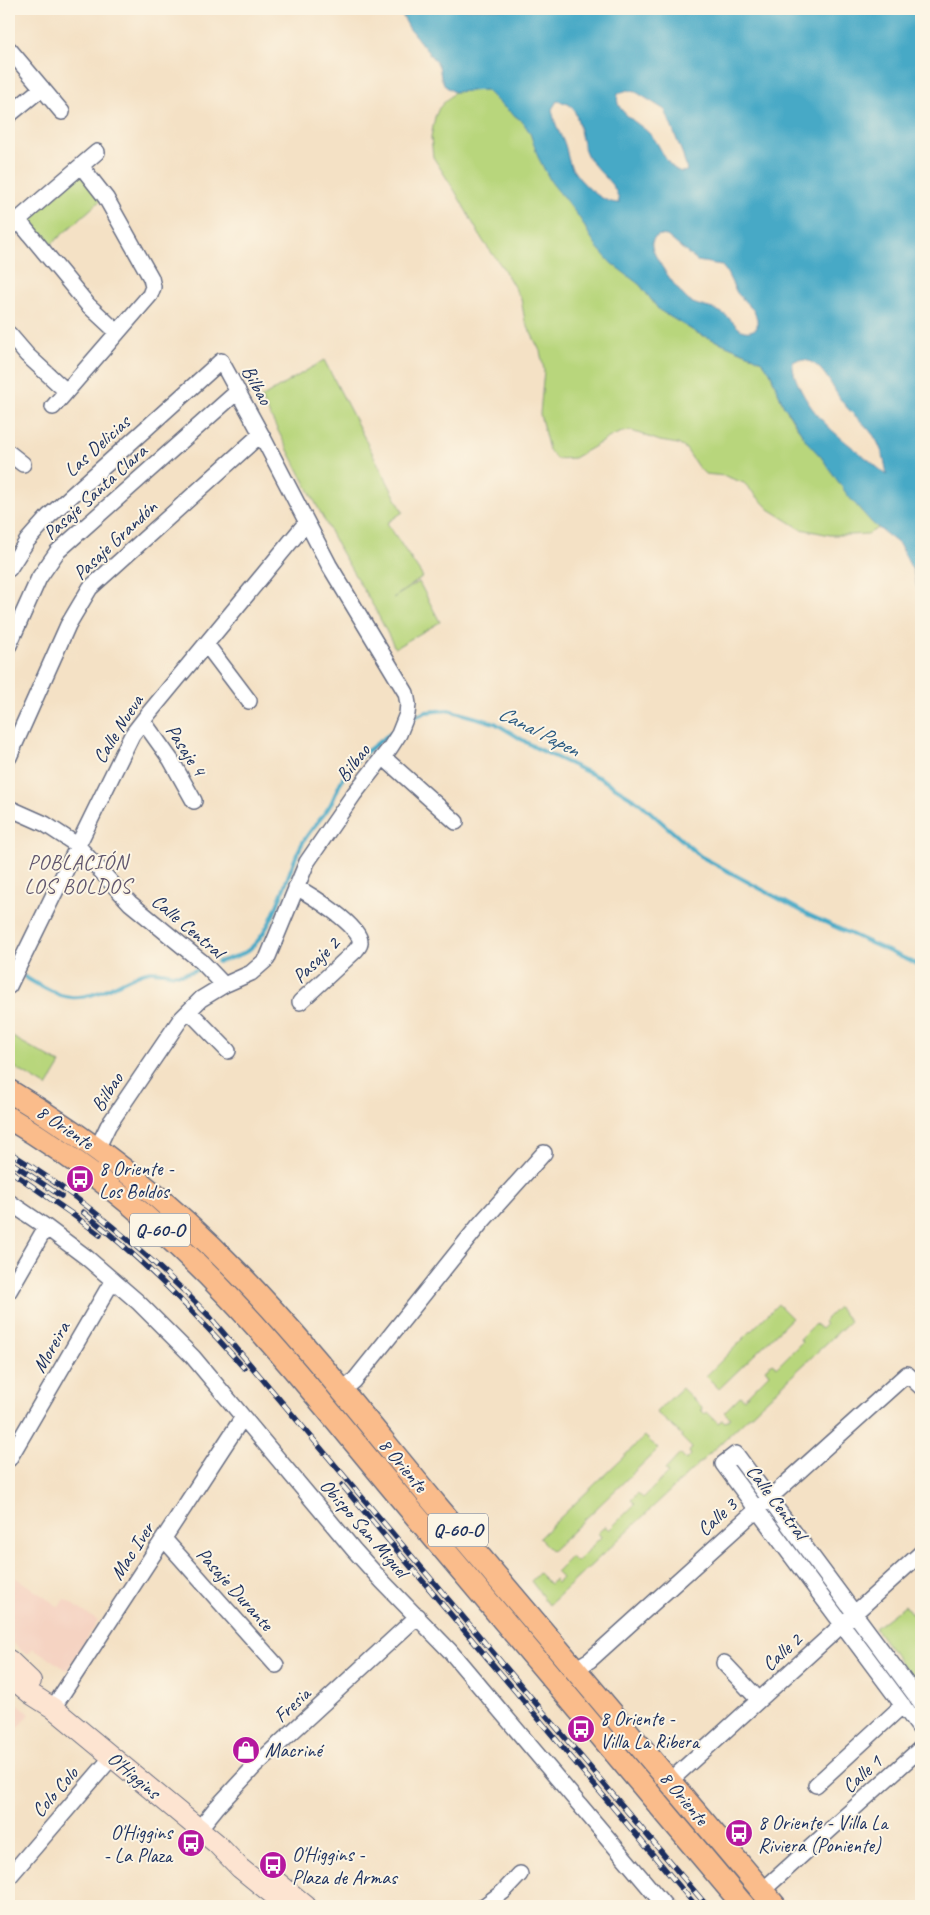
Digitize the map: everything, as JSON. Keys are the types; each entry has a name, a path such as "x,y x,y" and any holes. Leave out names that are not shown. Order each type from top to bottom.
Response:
{"main road":[{"name":"8 Oriente","path":"9,1091 97,1149 157,1197 227,1261 342,1391 670,1781 766,1901"},
{"name":"8 Oriente","path":"9,1118 59,1150 100,1180 164,1234 230,1298 338,1423 744,1906"},
{"path":"97,1149 95,1164 100,1180"},
{"name":"O'Higgins","path":"9,1660 53,1708"},
{"path":"538,1662 559,1669 575,1669"},
{"name":"O'Higgins","path":"9,1676 31,1694 53,1708 200,1829 240,1868 287,1906"},
{"name":"O'Higgins","path":"216,1843 267,1875 306,1906"}],"street":[{"path":"9,49 62,112"},
{"path":"9,115 42,88"},
{"path":"97,152 13,225 88,305 117,332"},
{"path":"53,407 150,295 153,282 106,198 81,166"},
{"path":"9,334 34,362 66,391"},
{"name":"Bilbao","path":"97,1149 103,1134 124,1102 176,1025 189,1010 201,999 224,985 252,973 267,959 296,887 312,854 354,794 394,742 407,714 406,693 306,523 261,434 221,361"},
{"name":"Las Delicias","path":"9,568 27,541 49,516 221,361"},
{"name":"Pasaje Santa Clara","path":"9,645 39,578 57,552 238,391"},
{"name":"Pasaje Grandón","path":"9,757 68,625 90,588 261,434"},
{"path":"9,453 23,464"},
{"name":"Calle Nueva","path":"9,986 122,753 143,721 306,523"},
{"path":"206,644 249,701"},
{"name":"Pasaje 4","path":"143,721 172,760 194,801"},
{"path":"383,757 456,822"},
{"name":"Calle Central","path":"9,808 44,824 78,845 130,903 207,967 224,985"},
{"name":"Pasaje 2","path":"296,887 331,909 350,927 360,940 356,950 300,1002"},
{"path":"189,1010 228,1051"},
{"path":"342,1391 354,1381 480,1224 544,1153"},
{"name":"Obispo San Miguel","path":"9,1202 46,1227 113,1280 175,1339 244,1417 354,1550 450,1651 665,1906"},
{"path":"9,1291 46,1227"},
{"name":"Moreira","path":"9,1459 113,1280"},
{"name":"Calle 3","path":"575,1669 590,1660 756,1508 907,1374 921,1387"},
{"name":"Mac Iver","path":"53,1708 244,1417"},
{"name":"Calle Central","path":"921,1703 848,1619 756,1508 724,1464 736,1454 768,1498 848,1619 903,1705 921,1730"},
{"name":"Pasaje Durante","path":"164,1539 276,1665"},
{"name":"Calle 2","path":"670,1781 921,1553"},
{"name":"Fresia","path":"200,1829 216,1808 254,1768 418,1616"},
{"path":"724,1663 759,1700"},
{"path":"816,1785 903,1705"},
{"name":"Calle 1","path":"766,1901 921,1748"},
{"name":"Colo Colo","path":"9,1877 112,1757"},
{"path":"484,1906 503,1892 520,1874"}],"shaded area":[{"path":"9,1573 59,1607 64,1599 98,1621 67,1670 33,1648 27,1655 9,1640"},
{"path":"9,1696 30,1714 9,1739"}],"green space":[{"path":"480,89 492,94 500,104 523,122 530,133 544,169 579,217 596,246 640,285 659,310 697,333 748,354 765,365 770,372 783,404 796,426 878,528 868,534 849,535 830,535 801,529 769,509 744,483 725,476 705,474 686,449 678,444 660,441 632,431 612,436 574,458 556,459 549,450 540,414 544,370 540,351 525,321 521,299 503,268 483,241 455,191 433,157 431,137 439,108 454,92"},
{"path":"78,176 83,177 101,200 48,247 27,222"},
{"path":"324,360 403,512 387,523 423,577 393,598 419,582 440,622 395,648 375,609 341,552 261,398"},
{"path":"9,1035 61,1064 47,1087 9,1064"},
{"path":"778,1304 792,1318 719,1389 706,1376"},
{"path":"838,1307 850,1321 549,1605 531,1581 539,1573 550,1584 554,1580 557,1583 562,1578 556,1572 571,1557 576,1562 601,1537 598,1533 605,1526 609,1530 635,1504 631,1500 638,1493 643,1498 668,1473 665,1470 680,1454 686,1460 691,1455 689,1452 692,1448 681,1437 682,1435 656,1412 682,1388 702,1408 701,1410 705,1414 707,1412 718,1423 722,1420 725,1422 730,1418 724,1412 740,1396 744,1399 769,1374 765,1369 772,1363 777,1367 802,1342 800,1339 815,1324 821,1329 826,1324 823,1322"},
{"path":"645,1436 658,1449 552,1551 539,1538"},
{"path":"905,1605 921,1626 921,1675 914,1681 875,1628"}],"water":[{"path":"399,9 921,9 921,605 913,571 899,544 872,523 848,496 822,458 807,442 783,404 770,372 765,365 748,354 697,333 659,310 640,285 611,263 596,246 579,217 551,182 538,157 530,133 523,122 486,90 454,92 445,86 439,66 409,28","holes":["627,90 636,92 665,110 683,155 687,171 681,172 672,167 651,135 621,109 618,102 618,94","557,101 568,104 574,110 587,155 615,189 619,203 605,199 590,190 573,170 552,109","659,235 667,236 697,261 721,265 737,293 754,311 757,319 757,328 751,331 742,330 722,313 689,301 657,258 652,245 653,239","806,360 813,363 825,374 843,403 874,435 883,457 887,475 819,417 798,384 793,370 793,362"]}],"waterway":[{"name":"Canal Papen","path":"410,719 426,712 448,710 495,723 534,747 600,778 640,803 700,856 809,915 921,966"},
{"name":"Canal Papen","path":"218,962 244,953 264,933 302,844 329,807 345,774 364,754 394,731"},
{"name":"Canal Papen","path":"25,977 61,995 81,997 92,995 150,971 180,974 199,969"}],"railway":[{"path":"9,1152 63,1188 114,1228 163,1271 210,1317 707,1906"},
{"path":"9,1161 61,1196"},
{"path":"9,1170 100,1235"},
{"path":"83,1212 167,1286 244,1368"},
{"path":"342,1485 696,1906"}],"place":[{"name":"8 Oriente - Los Boldos","path":"80,1179"},
{"name":"8 Oriente - Villa La Ribera","path":"581,1729"},
{"name":"Macriné","path":"246,1750"},
{"name":"8 Oriente - Villa La Riviera (Poniente)","path":"739,1833"},
{"name":"O'Higgins - La Plaza","path":"191,1843"},
{"name":"O'Higgins - Plaza de Armas","path":"273,1865"}],"district":[{"name":"POBLACIÓN LOS BOLDOS","path":"78,874"}]}
